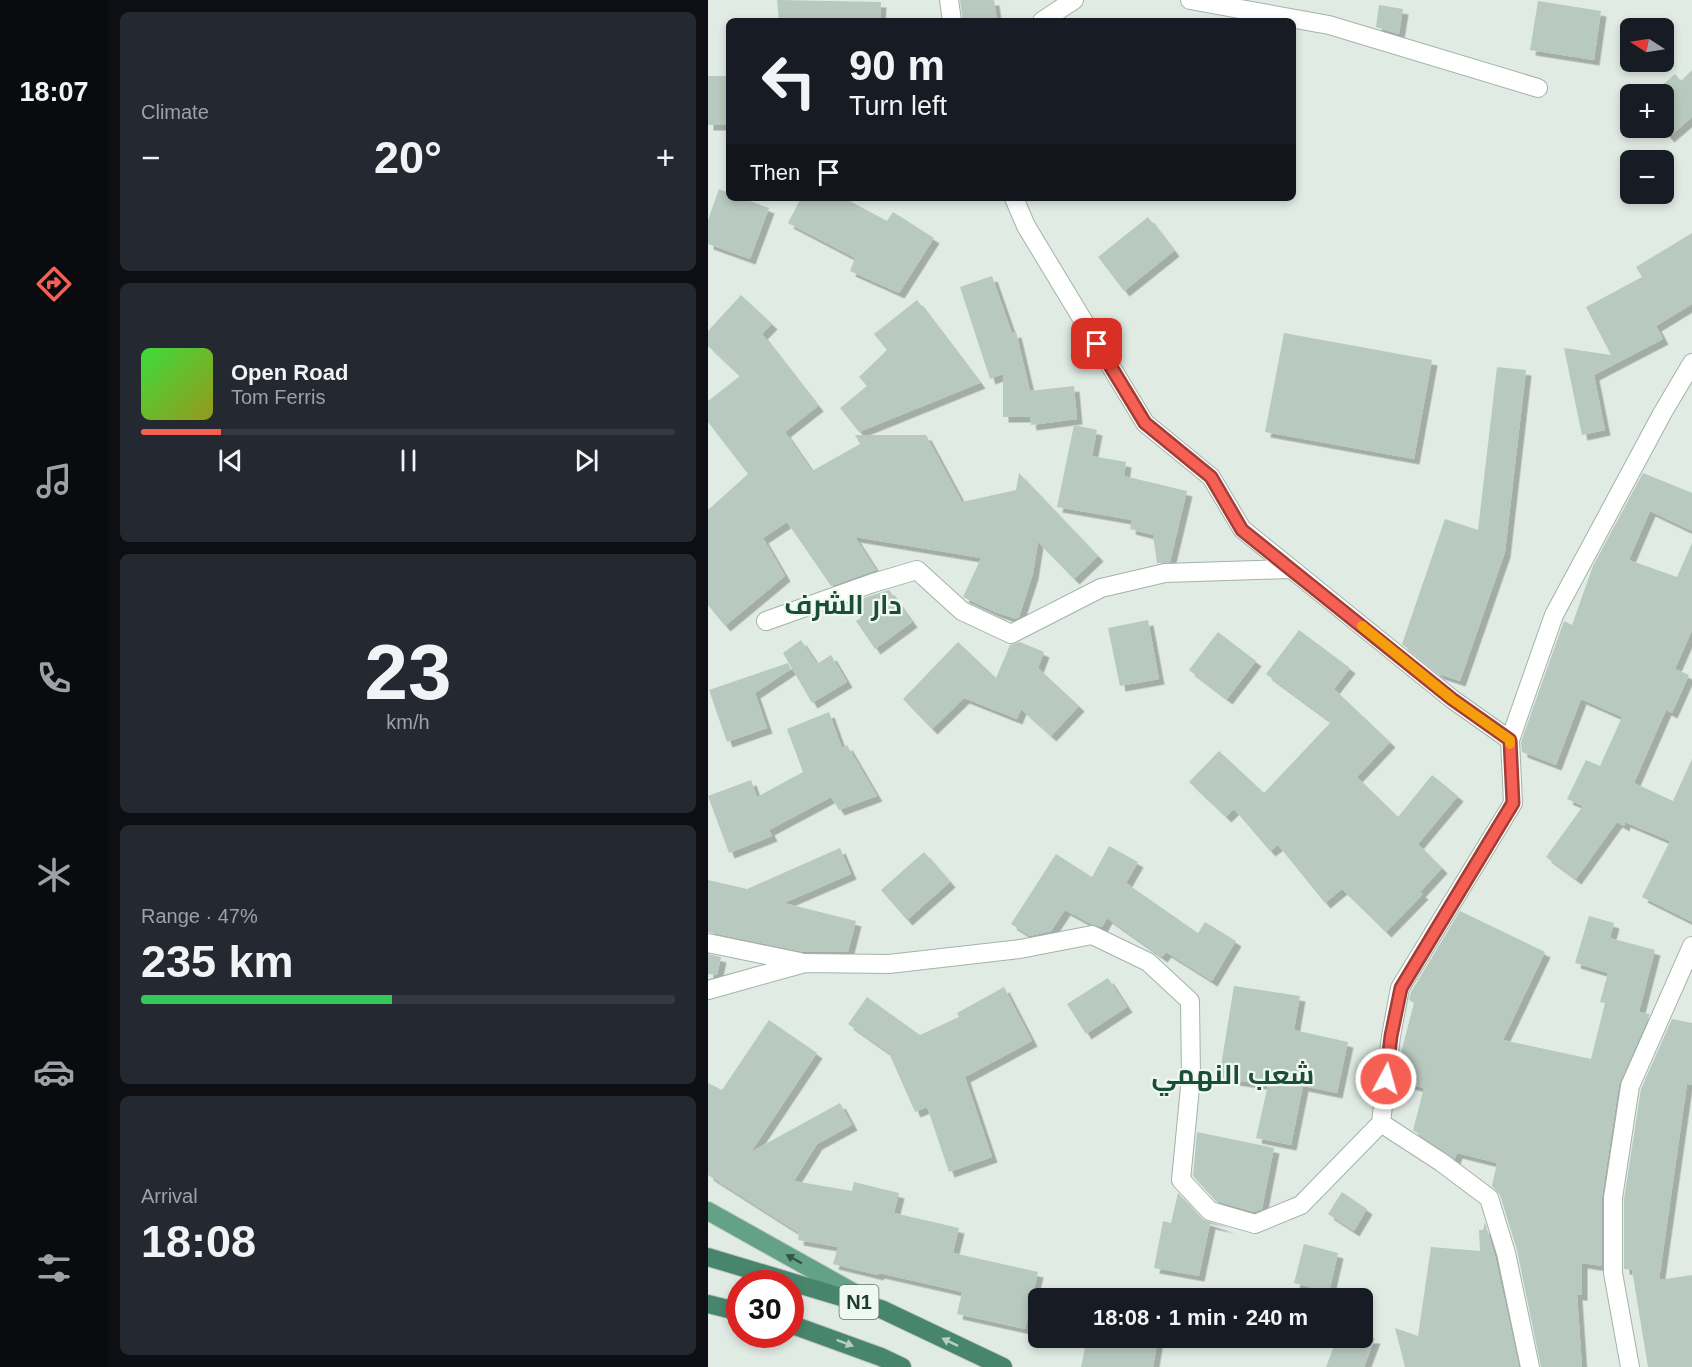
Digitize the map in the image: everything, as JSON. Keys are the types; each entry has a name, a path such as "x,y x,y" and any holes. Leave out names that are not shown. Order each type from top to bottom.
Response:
{"highway":[{"name":"N1","path":"708,1257 881,1309 1003,1367"},
{"path":"708,1305 726,1309"},
{"name":"N1","path":"804,1329 902,1367"}],"main road":[{"path":"708,1211 881,1309"}],"street":[{"path":"949,0 952,18"},
{"path":"1047,18 1074,0"},
{"path":"1190,0 1290,18"},
{"path":"1296,19 1329,25 1538,88"},
{"path":"1015,201 1026,226 1145,423 1211,477 1242,530 1452,699 1510,740"},
{"path":"708,943 805,963 890,964 1020,949 1092,935 1148,962 1190,1000 1191,1077 1181,1180 1210,1211 1255,1224 1301,1205 1382,1123 1391,1036 1401,988 1513,803 1510,740 1554,615 1692,363"},
{"path":"766,621 917,570 962,611 1011,634 1101,588 1165,573 1291,569"},
{"path":"1630,1367 1613,1273 1613,1198 1630,1086 1692,946"},
{"path":"708,990 805,963"},
{"path":"1382,1123 1441,1162 1489,1198 1506,1253 1530,1367"}],"building":[{"path":"777,0 881,2 880,18 779,18"},
{"path":"960,0 994,0 997,18 963,18"},
{"path":"1538,1 1601,11 1594,60 1530,50"},
{"path":"1379,5 1403,9 1399,34 1376,27"},
{"path":"1692,70 1692,117 1674,133 1674,84 1664,84 1675,74 1681,81"},
{"path":"708,76 726,76 726,125 708,125"},
{"path":"719,189 726,192 726,201 750,201 769,208 750,259 708,244 708,220"},
{"path":"799,201 850,201 887,221 893,212 934,238 899,293 850,271 855,258 788,223"},
{"path":"1148,217 1174,251 1124,291 1098,257"},
{"path":"1692,233 1692,304 1656,326 1663,339 1594,375 1605,430 1582,435 1564,348 1611,355 1586,307 1642,277 1636,267"},
{"path":"992,276 1012,333 1016,332 1030,391 1074,386 1077,419 1031,425 1030,417 1003,417 1003,374 990,379 960,287"},
{"path":"741,295 772,324 762,334 818,406 785,432 812,471 860,444 855,435 926,435 962,502 1016,490 1019,473 1098,556 1074,579 1038,542 1033,574 1019,617 1016,619 963,597 981,558 855,537 876,570 831,586 787,522 763,538 785,576 725,626 708,605 708,510 748,474 708,422 708,401 740,376 708,346 708,331"},
{"path":"917,300 980,383 859,432 840,408 867,386 859,377 887,350 874,334"},
{"path":"1284,333 1432,360 1414,459 1265,432"},
{"path":"1497,367 1526,370 1505,552 1460,681 1439,674 1402,644 1445,519 1478,530"},
{"path":"1074,425 1097,430 1092,456 1126,462 1124,476 1187,491 1170,562 1157,563 1153,535 1130,529 1132,520 1057,507"},
{"path":"1643,473 1692,493 1692,531 1650,511 1629,560 1677,577 1692,543 1692,630 1675,669 1689,675 1672,713 1666,710 1634,783 1673,801 1692,759 1692,922 1642,897 1670,841 1625,822 1624,826 1617,822 1576,879 1546,857 1583,806 1567,799 1586,760 1600,766 1622,717 1581,699 1556,765 1522,752 1521,742 1564,621 1572,625 1593,566"},
{"path":"889,590 912,622 875,649 856,621 861,618 852,605 861,599"},
{"path":"1148,620 1159,679 1120,686 1108,628"},
{"path":"1299,630 1350,668 1334,689 1390,742 1357,777 1398,817 1432,775 1458,796 1418,844 1442,868 1420,892 1423,894 1386,932 1342,889 1325,903 1278,845 1270,851 1234,809 1226,817 1189,782 1219,751 1264,793 1331,722 1266,674"},
{"path":"1218,632 1256,661 1227,699 1189,670"},
{"path":"801,640 817,664 831,655 847,682 812,703 783,653"},
{"path":"958,642 996,678 1010,645 1020,642 1044,652 1038,668 1079,706 1051,736 1021,709 1017,719 964,698 932,729 903,699"},
{"path":"788,663 791,669 755,693 767,728 727,742 709,690"},
{"path":"829,712 842,748 847,745 877,796 839,810 831,797 769,830 772,836 729,853 708,796 751,780 757,797 803,772 787,729"},
{"path":"1109,846 1138,862 1126,883 1198,933 1205,922 1236,941 1212,981 1166,952 1162,957 1107,918 1102,927 1091,924 1065,910 1051,931 1030,936 1011,924 1056,854 1092,877"},
{"path":"840,848 851,874 784,903 856,921 848,952 804,952 708,932 708,880 747,889"},
{"path":"924,852 950,882 907,920 881,890"},
{"path":"1460,911 1545,952 1503,1040 1591,1059 1605,1003 1600,1002 1608,973 1575,963 1589,916 1614,923 1610,938 1655,950 1639,1012 1650,1014 1619,1084 1602,1196 1602,1266 1582,1263 1582,1295 1577,1295 1582,1367 1541,1367 1517,1250 1500,1195 1492,1186 1497,1163 1457,1153 1455,1159 1413,1130 1424,1088 1397,1081 1400,1057 1414,1003 1409,1000 1411,992"},
{"path":"708,954 721,957 717,975 708,974"},
{"path":"1108,978 1127,1007 1086,1034 1067,1004"},
{"path":"1234,986 1300,996 1294,1030 1348,1042 1337,1093 1303,1086 1291,1145 1256,1138 1268,1085 1219,1078"},
{"path":"1004,987 1032,1041 965,1077 992,1157 949,1172 927,1107 915,1112 889,1053 848,1024 867,997 920,1035 959,1017 957,1013"},
{"path":"1672,1019 1692,1023 1692,1085 1687,1084 1659,1280 1692,1275 1692,1367 1648,1367 1632,1270 1624,1269 1624,1199 1641,1089"},
{"path":"769,1020 817,1053 751,1152 840,1103 852,1125 817,1144 794,1181 852,1191 854,1182 899,1193 894,1213 959,1228 953,1253 1038,1272 1034,1288 1028,1288 1028,1316 1025,1329 957,1314 962,1292 833,1264 838,1247 798,1240 799,1233 708,1175 708,1083 722,1090"},
{"path":"1197,1132 1274,1148 1262,1209 1254,1212 1216,1201 1193,1176"},
{"path":"1342,1192 1367,1209 1354,1231 1328,1214"},
{"path":"1178,1193 1202,1219 1229,1228 1210,1224 1199,1276 1154,1268 1163,1221 1171,1223"},
{"path":"1485,1222 1495,1256 1519,1367 1405,1367 1395,1328 1418,1336 1431,1247 1480,1251 1479,1230 1483,1230"},
{"path":"1304,1244 1338,1253 1330,1288 1313,1288 1294,1283"},
{"path":"1085,1348 1156,1348 1153,1367 1081,1367"},
{"path":"1333,1348 1371,1348 1364,1367 1326,1367"}],"slow traffic":[{"path":"1362,626 1452,699 1510,740 1510,744"}],"district":[{"name":"دار الشرف","path":"843,605"},
{"name":"شعب النهمي","path":"1233,1075"}],"route":[{"path":"1097,344 1145,423 1211,477 1242,530 1452,699 1510,740 1513,803 1401,988 1391,1036 1386,1079"}]}
